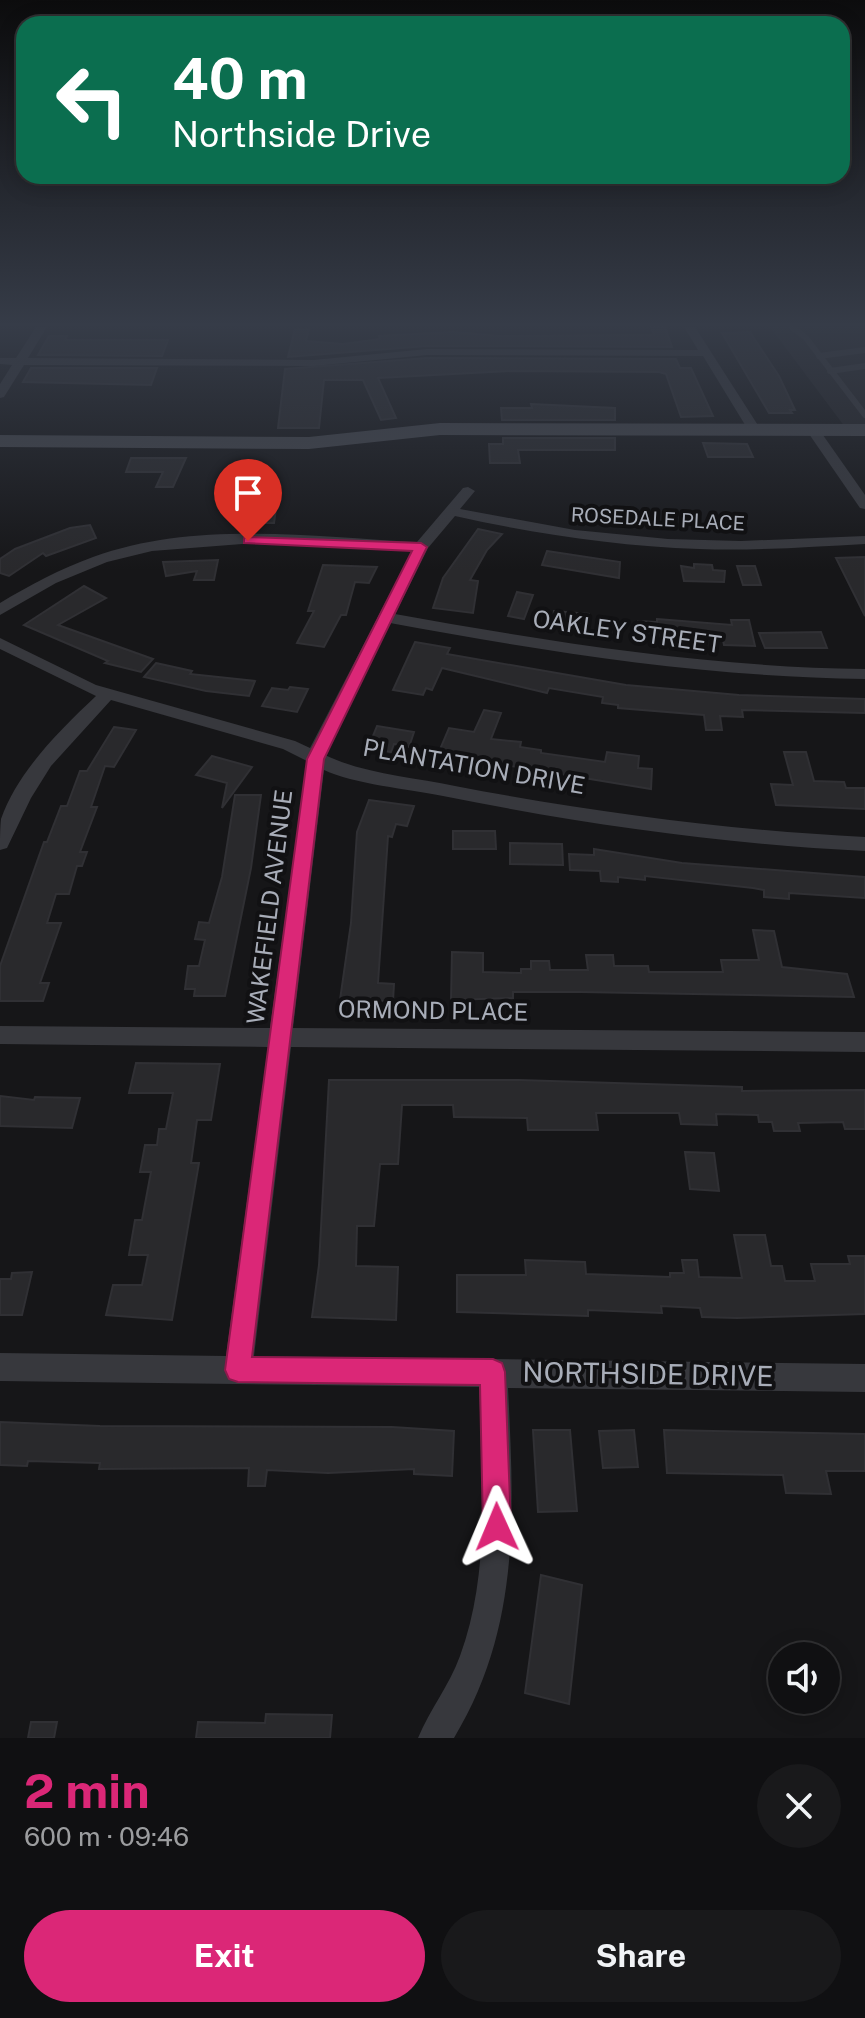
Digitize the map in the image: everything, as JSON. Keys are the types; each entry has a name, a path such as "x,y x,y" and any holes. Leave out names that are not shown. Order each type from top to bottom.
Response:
{"street":[{"path":"741,408 755,430"},
{"path":"0,441 291,443 440,429 865,430"},
{"path":"813,431 865,505"},
{"name":"WAKEFIELD AVENUE","path":"238,1370 315,759 421,547 468,491"},
{"name":"ROSEDALE PLACE","path":"451,511 565,534 631,541 731,545 865,540"},
{"path":"0,610 41,582 71,568 119,551 156,544 207,540 421,547"},
{"name":"OAKLEY STREET","path":"385,617 655,663 771,672 865,674"},
{"name":"PLANTATION DRIVE","path":"0,643 64,678 108,694 289,745 315,759 350,771 641,823 788,840 865,844"},
{"path":"0,843 34,772 64,736 108,694"},
{"name":"ORMOND PLACE","path":"0,1035 865,1042"},
{"name":"NORTHSIDE DRIVE","path":"0,1367 865,1378"},
{"path":"435,1738 468,1682 488,1613 497,1527 493,1372"}],"shaded area":[{"path":"831,408 865,408 865,426 845,427"}],"building":[{"path":"280,408 321,408 319,428 278,428"},
{"path":"376,408 392,408 396,418 381,420"},
{"path":"501,408 615,408 615,420 502,420"},
{"path":"678,408 709,408 713,416 681,417"},
{"path":"766,408 795,410 790,410 792,413 769,413"},
{"path":"503,438 615,438 615,450 518,450 520,463 490,463 489,444 503,444"},
{"path":"703,443 747,444 753,457 708,457"},
{"path":"131,458 186,458 173,487 156,487 163,472 126,472"},
{"path":"248,509 276,509 274,523 244,523"},
{"path":"90,525 96,538 46,556 43,553 9,576 0,573 0,559 15,549 70,528"},
{"path":"478,529 502,534 487,550 470,580 478,581 473,613 433,608 443,578"},
{"path":"547,551 620,562 619,578 542,565"},
{"path":"865,557 865,616 836,558"},
{"path":"218,560 214,580 194,580 197,571 166,576 163,562"},
{"path":"694,564 712,565 713,570 725,571 724,582 684,581 681,566 694,568"},
{"path":"323,565 377,567 369,583 355,582 346,615 341,615 324,647 297,643 314,611 308,611"},
{"path":"737,566 755,566 761,585 743,585"},
{"path":"84,586 106,598 58,625 153,659 141,672 105,663 108,661 24,625"},
{"path":"517,592 533,595 524,619 508,616"},
{"path":"554,611 589,614 588,628 552,625"},
{"path":"657,619 732,625 731,620 749,620 755,646 724,645 723,640 638,636 638,621 657,622"},
{"path":"821,632 827,648 765,648 759,633"},
{"path":"415,642 450,648 447,654 626,685 739,695 865,699 865,713 742,710 743,717 720,716 722,730 706,730 704,715 618,708 618,705 602,703 603,697 549,688 547,693 442,668 432,690 426,688 423,695 393,690"},
{"path":"156,663 192,671 190,674 255,681 249,696 206,691 144,677"},
{"path":"290,687 308,689 297,712 262,706 272,688 288,690"},
{"path":"484,710 501,713 491,739 521,742 520,747 541,750 541,753 605,762 607,752 639,756 638,768 652,769 651,789 438,754 449,728 474,732"},
{"path":"377,726 414,732 409,747 394,744 391,752 368,748"},
{"path":"114,727 136,730 114,767 105,766 91,807 97,807 80,852 87,852 82,866 77,866 69,894 56,894 47,923 61,923 40,983 49,983 43,1001 0,1001 0,966 44,842 47,842 61,806 67,806 80,771 87,771"},
{"path":"784,752 806,752 814,781 844,782 846,788 865,788 865,809 776,805 771,784 793,785"},
{"path":"212,756 252,767 222,808 227,783 196,775"},
{"path":"235,795 261,795 251,868 225,996 194,996 195,989 185,989 188,966 199,966 205,940 195,939 199,922 209,923 222,877"},
{"path":"369,800 414,806 407,826 396,824 392,837 388,836 378,983 394,984 393,1001 340,1000 351,923 357,832"},
{"path":"453,831 495,831 496,849 453,849"},
{"path":"510,843 562,844 563,865 510,864"},
{"path":"594,849 682,863 865,877 865,898 789,893 789,899 764,897 764,890 753,888 645,876 645,880 618,877 618,882 601,881 600,871 570,870 569,854 594,855"},
{"path":"753,930 774,931 782,967 847,974 854,997 513,992 513,998 451,1000 452,952 483,953 483,972 521,973 521,969 531,969 531,961 549,961 550,970 588,970 586,955 613,955 614,966 648,966 649,972 723,972 721,960 759,960"},
{"path":"136,1063 220,1064 211,1120 197,1120 191,1163 199,1163 172,1320 106,1315 113,1285 142,1285 148,1255 129,1255 135,1220 142,1220 151,1172 140,1172 145,1145 157,1145 159,1129 166,1129 173,1093 129,1093"},
{"path":"329,1080 519,1080 742,1087 742,1091 865,1090 865,1129 845,1129 843,1122 798,1123 800,1131 774,1131 772,1122 759,1122 758,1115 716,1114 717,1125 681,1124 679,1113 596,1113 598,1130 528,1130 527,1118 454,1117 453,1105 402,1105 398,1164 380,1164 374,1226 357,1226 356,1266 398,1267 396,1320 312,1317 319,1265"},
{"path":"0,1096 34,1100 35,1097 80,1098 72,1128 0,1126"},
{"path":"685,1152 714,1153 719,1191 690,1189"},
{"path":"734,1235 765,1235 771,1266 782,1266 785,1281 815,1281 811,1264 850,1264 848,1256 865,1256 865,1314 702,1317 700,1308 661,1306 662,1313 588,1310 588,1316 457,1312 457,1275 526,1275 525,1260 585,1262 586,1274 670,1277 670,1273 684,1273 682,1260 697,1260 699,1277 742,1278"},
{"path":"32,1272 22,1315 0,1315 0,1279 11,1279 12,1273"},
{"path":"0,1422 100,1426 392,1427 454,1431 452,1476 414,1474 414,1469 328,1473 267,1470 265,1486 248,1486 249,1468 99,1469 100,1463 28,1461 27,1466 0,1465"},
{"path":"533,1430 570,1430 577,1511 538,1512"},
{"path":"634,1430 638,1467 603,1468 599,1431"},
{"path":"664,1430 865,1434 865,1471 826,1471 831,1494 786,1493 783,1475 667,1473"},
{"path":"541,1575 582,1585 569,1704 525,1693"},
{"path":"266,1714 332,1715 330,1738 196,1738 198,1722 265,1723"},
{"path":"31,1722 57,1722 54,1738 28,1738"}],"route":[{"path":"248,541 421,547 315,759 238,1370 493,1372 497,1527"}]}
